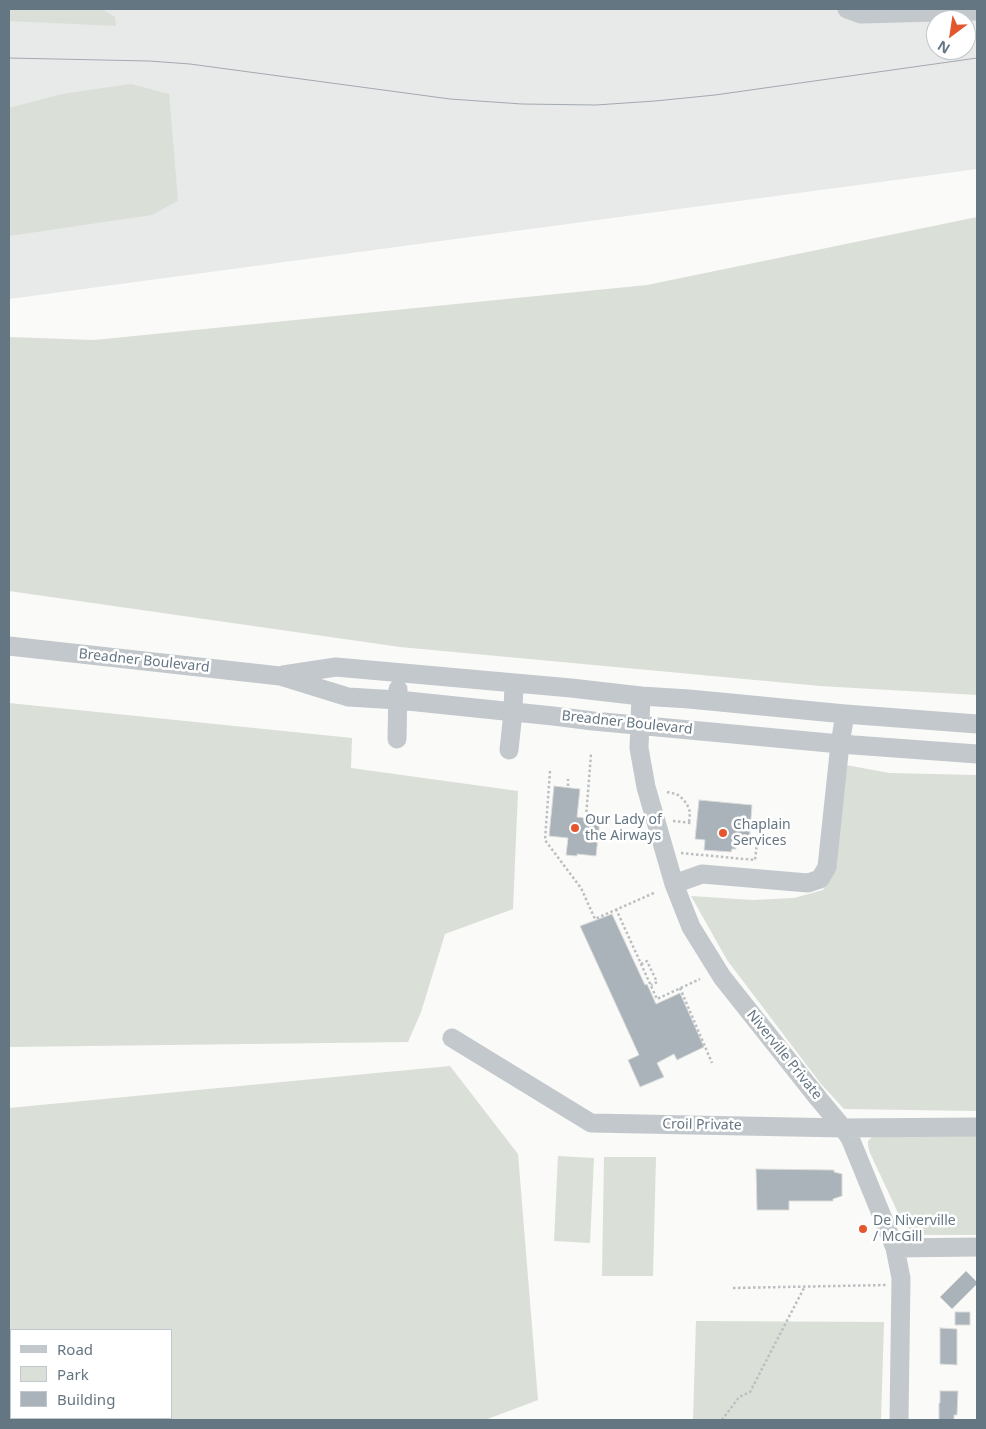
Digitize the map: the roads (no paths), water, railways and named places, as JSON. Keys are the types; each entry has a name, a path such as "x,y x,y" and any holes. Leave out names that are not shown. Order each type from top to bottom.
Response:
{"street":[{"path":"847,9 861,14 977,11"},
{"name":"Breadner Boulevard","path":"9,646 280,676 348,697 398,700 593,722 977,754"},
{"name":"Breadner Boulevard","path":"280,676 336,667 641,696 977,724"},
{"path":"396,739 397,672"},
{"path":"509,750 514,683"},
{"name":"Niverville Private","path":"641,696 639,748 646,787 674,884 691,927 722,977 844,1128 864,1170 895,1248 901,1278 899,1420"},
{"path":"674,884 702,874 808,883 820,879 827,868 845,714"},
{"name":"Croil Private","path":"452,1038 591,1123 844,1128 977,1126"},
{"path":"895,1248 977,1247"}],"tram line":[{"path":"9,58 149,61 190,64 450,99 522,104 596,105 715,95 977,58"}],"place":[{"name":"Our Lady of the Airways","path":"575,828"},
{"name":"Chaplain Services","path":"723,833"},
{"name":"De Niverville / McGill","path":"863,1229"}]}
